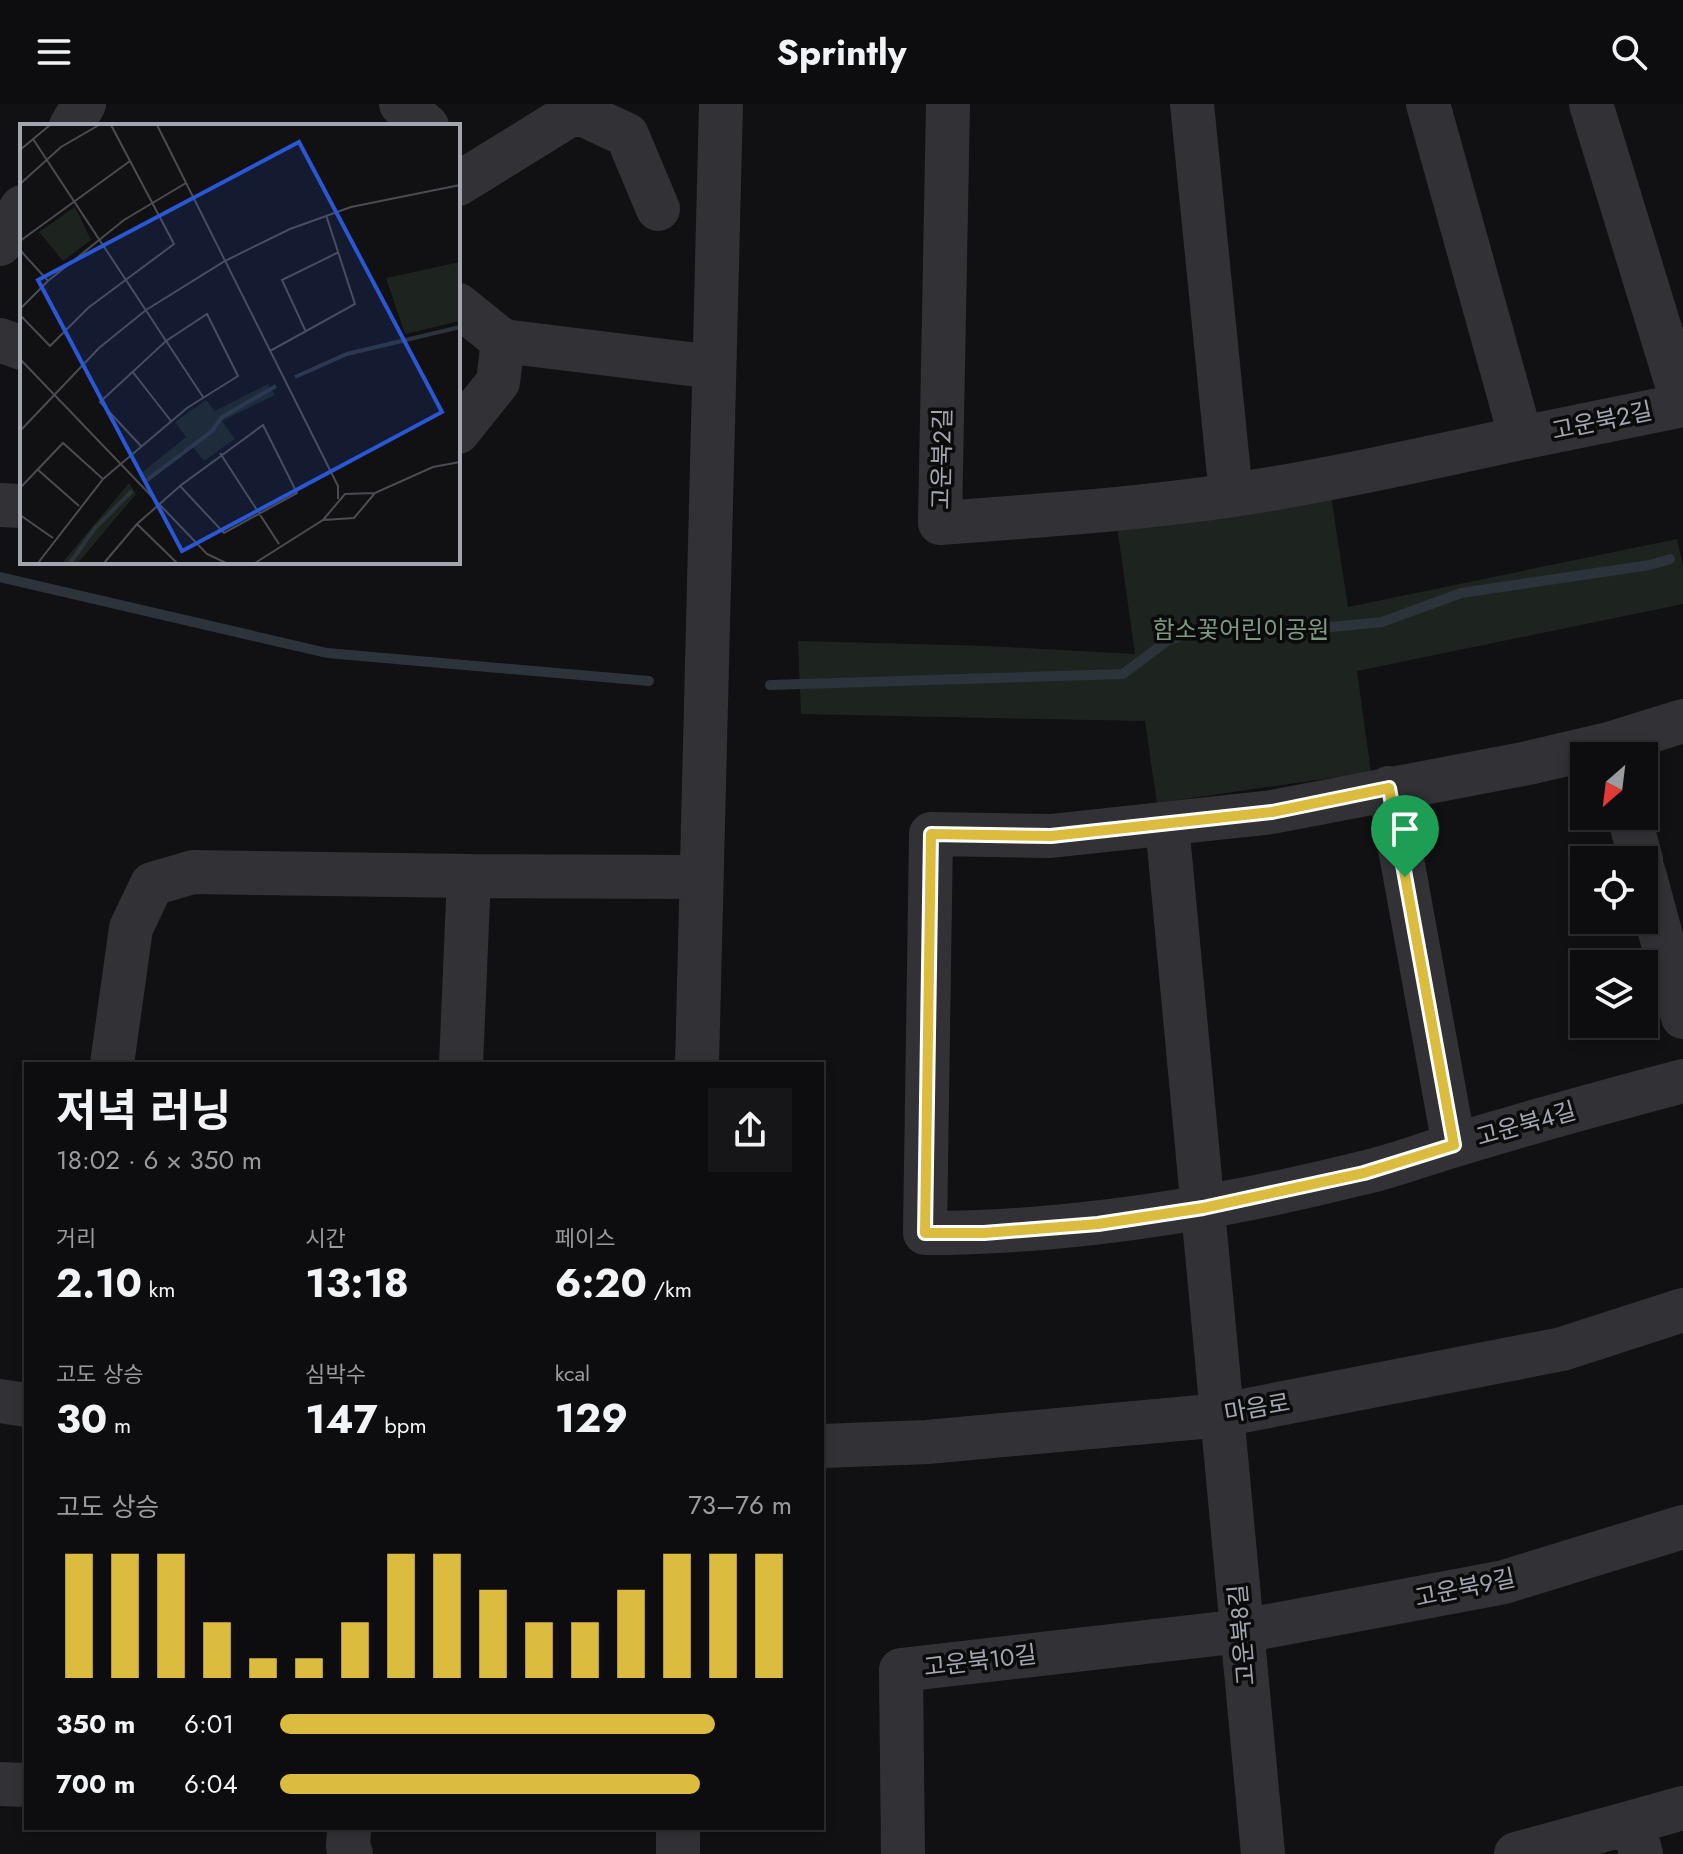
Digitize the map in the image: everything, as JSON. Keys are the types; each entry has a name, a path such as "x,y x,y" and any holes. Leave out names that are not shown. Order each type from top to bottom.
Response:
{"street":[{"path":"72,124 84,104"},
{"path":"401,104 425,124"},
{"path":"697,1062 721,104"},
{"name":"고운북2길","path":"948,104 940,523 1081,513 1231,495 1377,470 1683,404"},
{"path":"1192,104 1231,495"},
{"name":"고운북2길","path":"1428,104 1521,438"},
{"path":"1591,104 1683,404"},
{"path":"460,183 576,111 627,135 658,209"},
{"path":"20,210 0,245 20,249"},
{"path":"460,307 503,341 714,367"},
{"path":"0,340 20,347"},
{"path":"460,430 498,382 503,341"},
{"path":"0,505 20,506"},
{"name":"고운북4길","path":"1631,742 1683,721"},
{"name":"고운북4길","path":"1570,756 1272,812 1051,836 931,834 925,1233 984,1233 1098,1224 1203,1208 1364,1173 1683,1081"},
{"path":"1389,788 1454,1145"},
{"name":"고운북8길","path":"1167,824 1263,1854"},
{"path":"112,1062 131,928 152,884 193,872 702,877"},
{"path":"461,1062 469,876"},
{"path":"1658,925 1683,1017"},
{"name":"마음로","path":"824,1446 927,1442 1222,1415 1562,1349 1683,1310"},
{"path":"0,1401 24,1405"},
{"name":"고운북9길","path":"1242,1631 1504,1582 1683,1527"},
{"name":"고운북10길","path":"903,1854 901,1670 1242,1631"},
{"path":"0,1784 24,1785"},
{"path":"1516,1854 1637,1838 1683,1808"},
{"path":"678,1830 678,1854"}],"green space":[{"name":"함소꽃어린이공원","path":"1331,496 1348,607 1677,539 1683,566 1683,604 1357,671 1371,772 1157,803 1145,721 801,714 798,641 1135,654 1117,526"}],"waterway":[{"path":"770,685 1123,674 1167,641 1210,625 1311,629 1382,622 1461,593 1650,565 1670,559"},
{"path":"0,577 327,653 649,681"}],"route":[{"path":"1389,788 1405,877 1454,1145 1364,1173 1203,1208 1098,1224 984,1233 925,1233 931,834 1051,836 1272,812 1389,788"}]}
